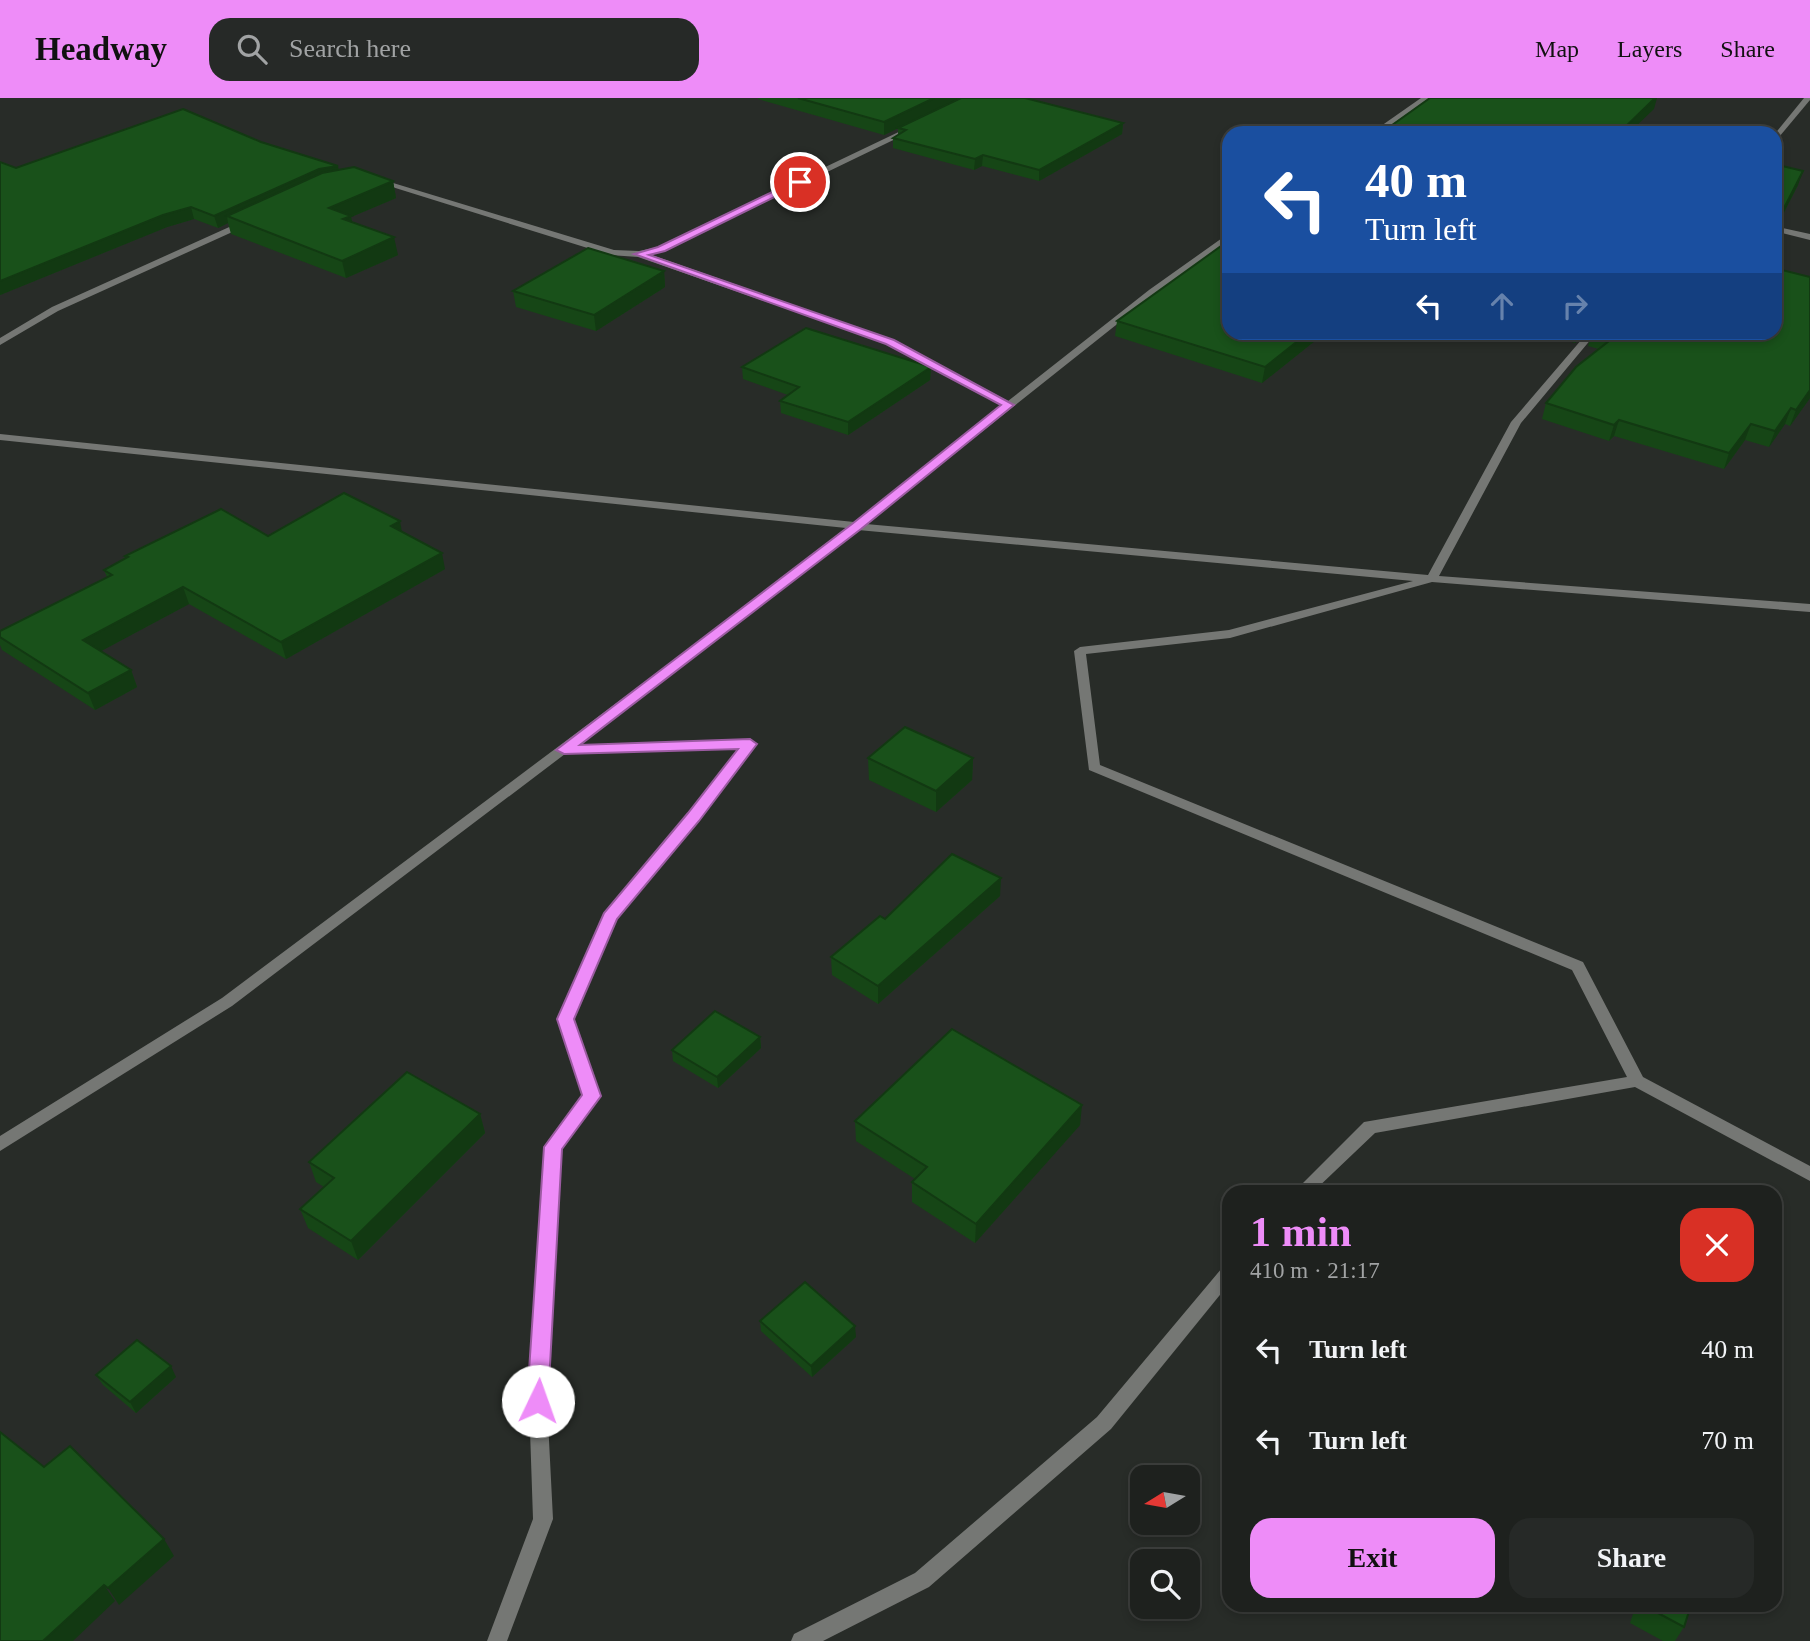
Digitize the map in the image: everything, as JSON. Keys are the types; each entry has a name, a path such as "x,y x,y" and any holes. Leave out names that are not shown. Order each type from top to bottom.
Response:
{"street":[{"path":"1384,126 1426,98"},
{"path":"1782,131 1808,98"},
{"path":"362,178 398,186 613,253 639,254 662,249 916,127"},
{"path":"0,342 55,309 262,215"},
{"path":"1782,230 1810,237"},
{"path":"0,1144 227,1002 564,750 856,526 1152,292 1222,242"},
{"path":"639,254 890,342 1009,405"},
{"path":"1586,340 1516,422 1432,579 1230,634 1080,651 1094,767 1578,966 1637,1081 1810,1174"},
{"path":"0,437 856,526 1432,579 1810,608"},
{"path":"497,1641 543,1519 538,1401 553,1147 592,1096 565,1019 610,917 694,817 750,744 564,750"},
{"path":"1309,1185 1370,1127 1637,1081"},
{"path":"801,1641 922,1580 1104,1423 1222,1280"}],"building":[{"path":"798,98 934,98 884,122"},
{"path":"961,98 1025,98 1123,123 1039,170 983,155 975,159 893,138 906,130 898,128"},
{"path":"1430,98 1655,98 1626,126 1391,126"},
{"path":"183,109 261,142 338,166 319,169 214,216 191,207 163,215 0,281 0,162 16,168"},
{"path":"1782,166 1803,171 1782,210"},
{"path":"354,167 393,181 329,208 351,216 343,219 394,237 342,261 227,216 322,173"},
{"path":"1222,245 1222,340 1299,340 1265,367 1117,321"},
{"path":"588,248 664,271 594,315 513,291"},
{"path":"1782,270 1810,277 1810,390 1796,410 1791,408 1775,431 1751,424 1729,453 1619,420 1614,425 1546,403 1576,367 1610,340 1782,340"},
{"path":"806,328 931,367 848,422 780,401 799,387 742,367"},
{"path":"344,493 400,521 391,526 442,553 281,642 183,587 83,640 131,670 88,693 0,637 0,631 112,575 104,570 128,557 125,556 221,509 268,536"},
{"path":"905,727 973,758 936,791 868,758"},
{"path":"952,854 1001,878 878,986 831,957 880,916 885,919"},
{"path":"715,1011 760,1037 717,1077 672,1050"},
{"path":"952,1029 1082,1105 976,1224 912,1182 927,1167 855,1121"},
{"path":"407,1072 480,1114 351,1241 300,1209 334,1178 309,1162"},
{"path":"805,1282 855,1326 811,1366 760,1321"},
{"path":"137,1340 171,1366 130,1402 96,1375"},
{"path":"0,1432 44,1467 70,1446 164,1539 108,1588 104,1585 43,1641 0,1641"},
{"path":"1656,1612 1689,1612 1684,1627"}],"route":[{"path":"538,1401 553,1147 592,1096 565,1019 610,917 694,817 750,744 564,750 1009,405 890,342 639,254 662,249 800,182"}]}
